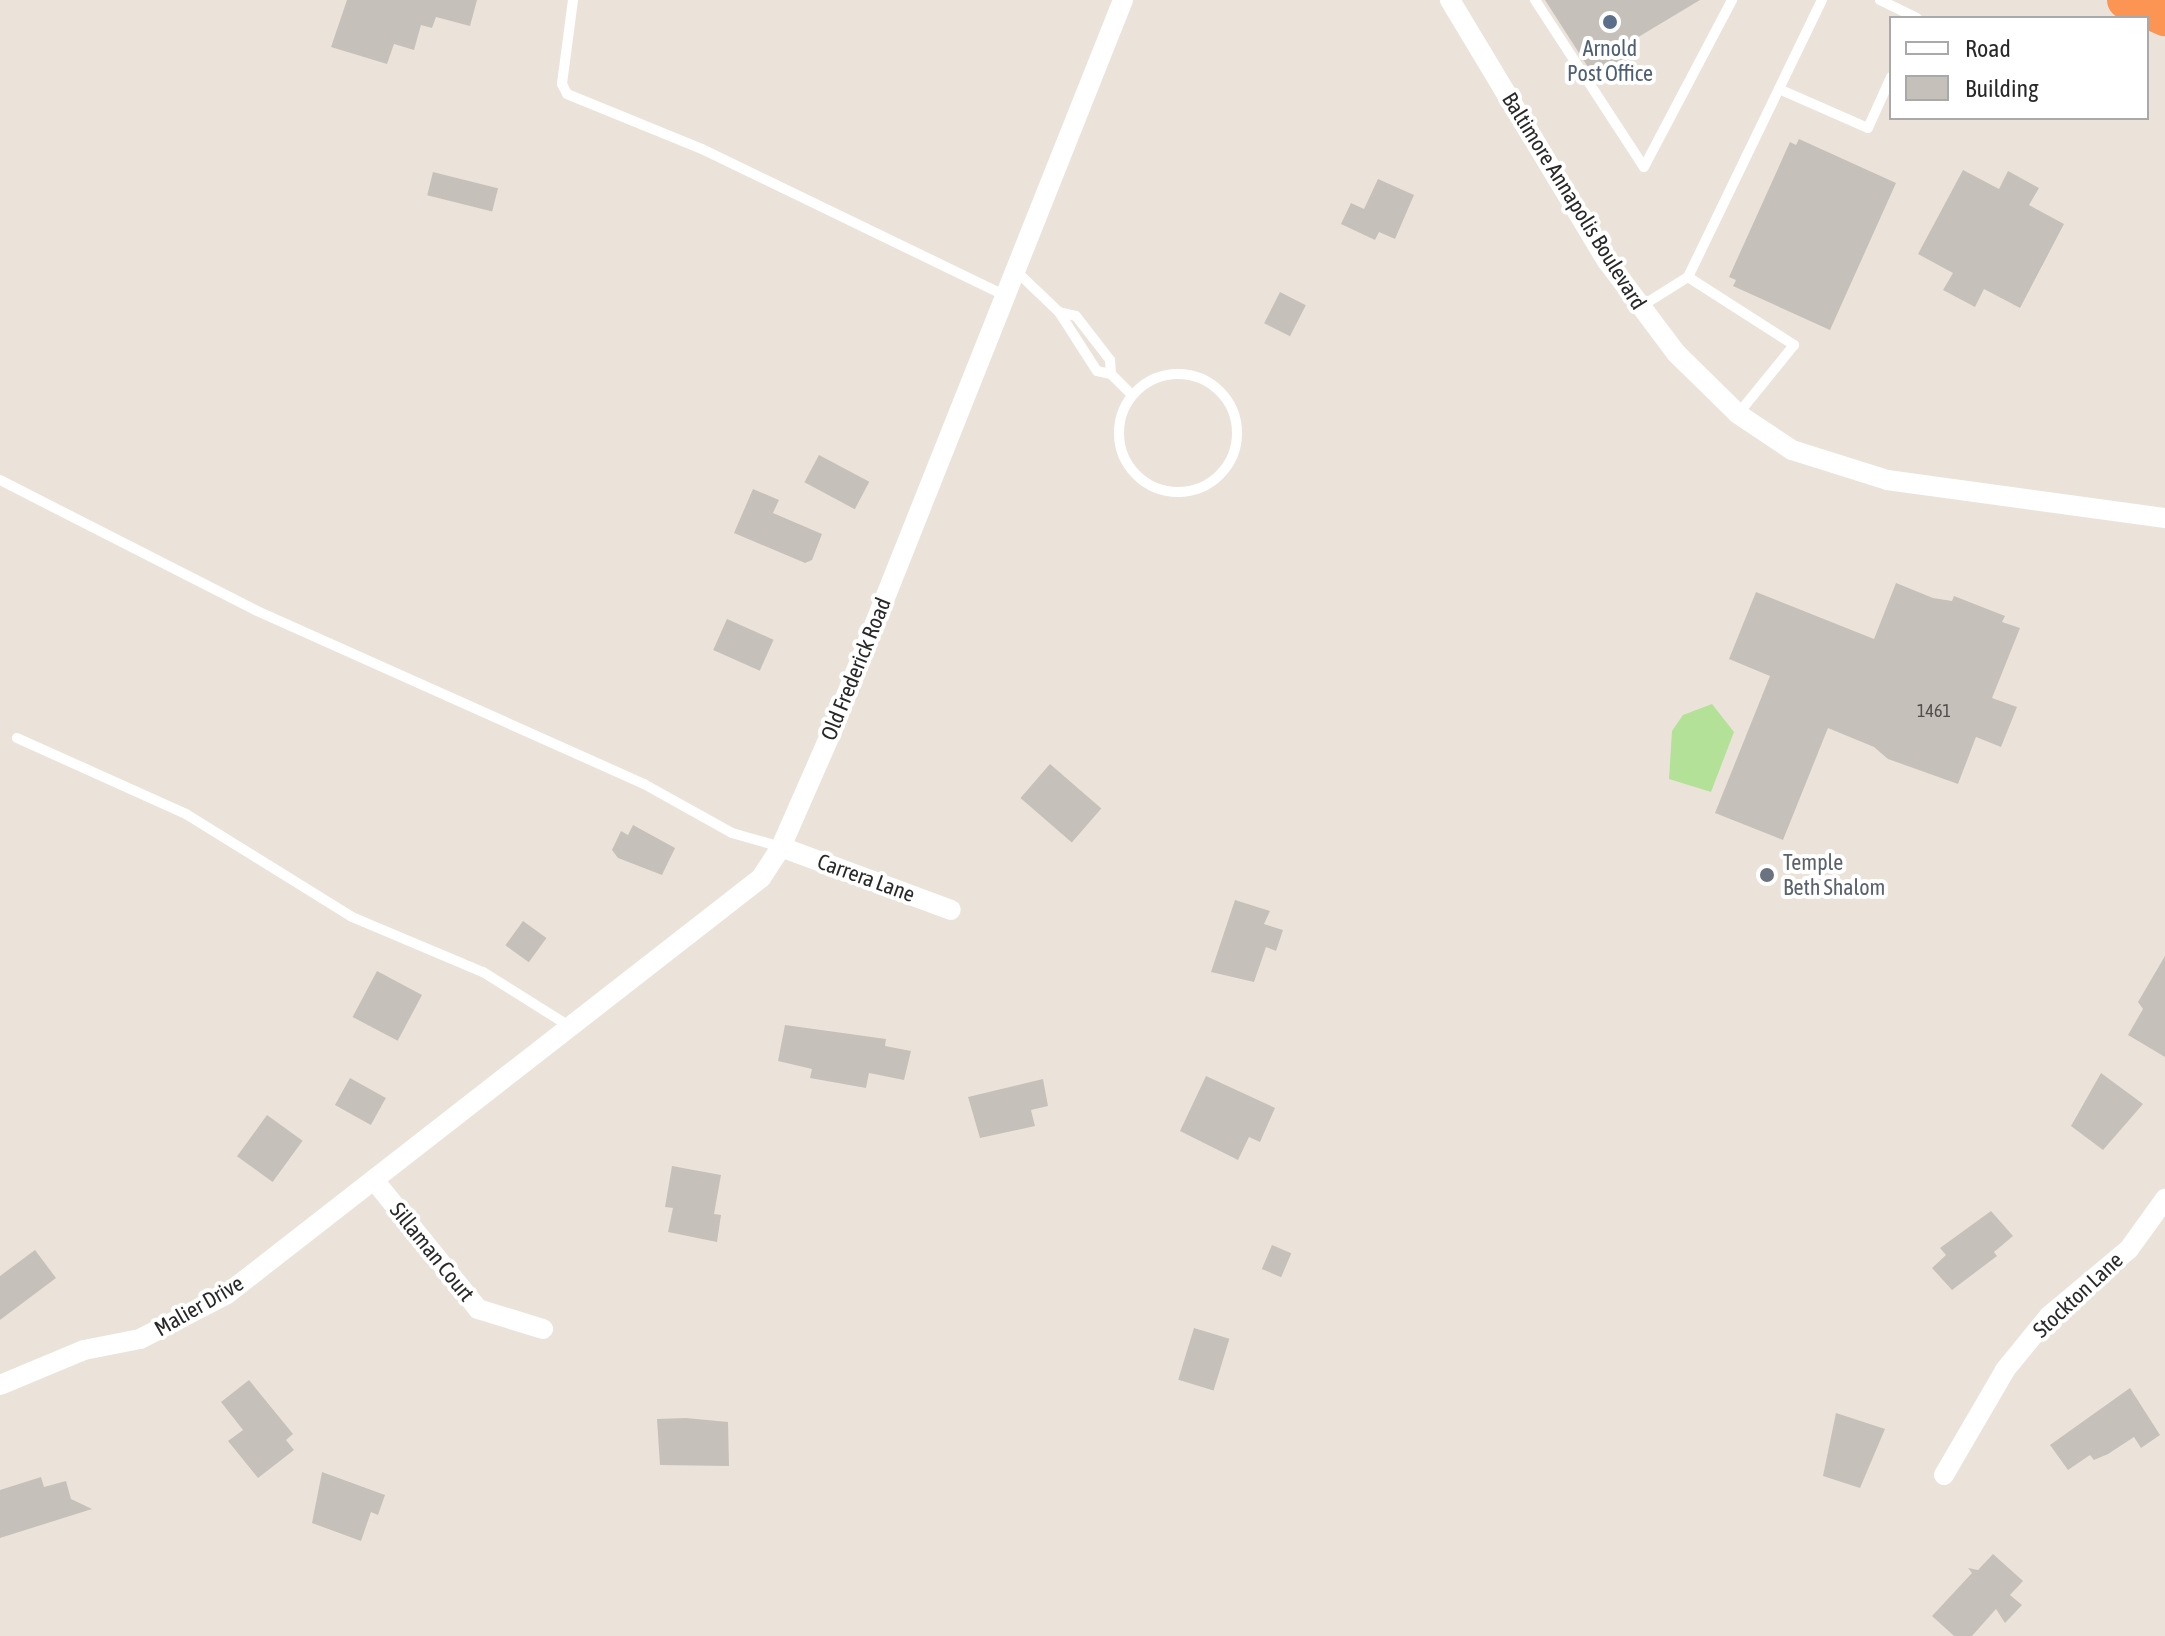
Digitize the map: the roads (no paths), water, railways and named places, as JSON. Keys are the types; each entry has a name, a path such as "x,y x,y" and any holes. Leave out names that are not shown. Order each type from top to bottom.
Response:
{"highway":[{"path":"2126,0 2165,17"}],"street":[{"name":"Old Frederick Road","path":"374,1180 569,1026 735,903 761,878 781,847 1123,0"},
{"name":"Baltimore Annapolis Boulevard","path":"1450,0 1607,261 1640,307 1705,386 1738,414 1792,450 1887,480 2165,518"},
{"name":"Carrera Lane","path":"781,847 951,910"},
{"name":"Sillaman Court","path":"374,1180 478,1309 543,1329"},
{"name":"Malier Drive","path":"0,1385 84,1350 140,1339 181,1321 227,1294 374,1180"},
{"name":"Stockton Lane","path":"1944,1475 2005,1370 2049,1316 2129,1249 2165,1200"}],"lane":[{"path":"573,0 562,84 567,94 702,149 1002,294"},
{"path":"1535,0 1644,167 1732,0"},
{"path":"1640,307 1688,277 1822,0"},
{"path":"1880,0 1913,16"},
{"path":"1779,89 1868,128 1889,81"},
{"path":"1013,268 1059,312 1097,371 1111,374 1132,395"},
{"path":"1688,277 1794,345 1738,414"},
{"path":"1059,312 1076,316 1110,360 1111,374"},
{"path":"1176,375 1205,380 1221,392 1237,428 1227,466 1195,490 1176,493 1141,480 1128,466 1119,440 1122,412 1132,395 1147,382 1176,375"},
{"path":"0,480 255,610 644,784 732,833 781,847"},
{"path":"17,738 186,814 352,917 483,972 569,1026"}],"place":[{"name":"Arnold Post Office","path":"1610,22"},
{"name":"Temple Beth Shalom","path":"1767,875"}]}
